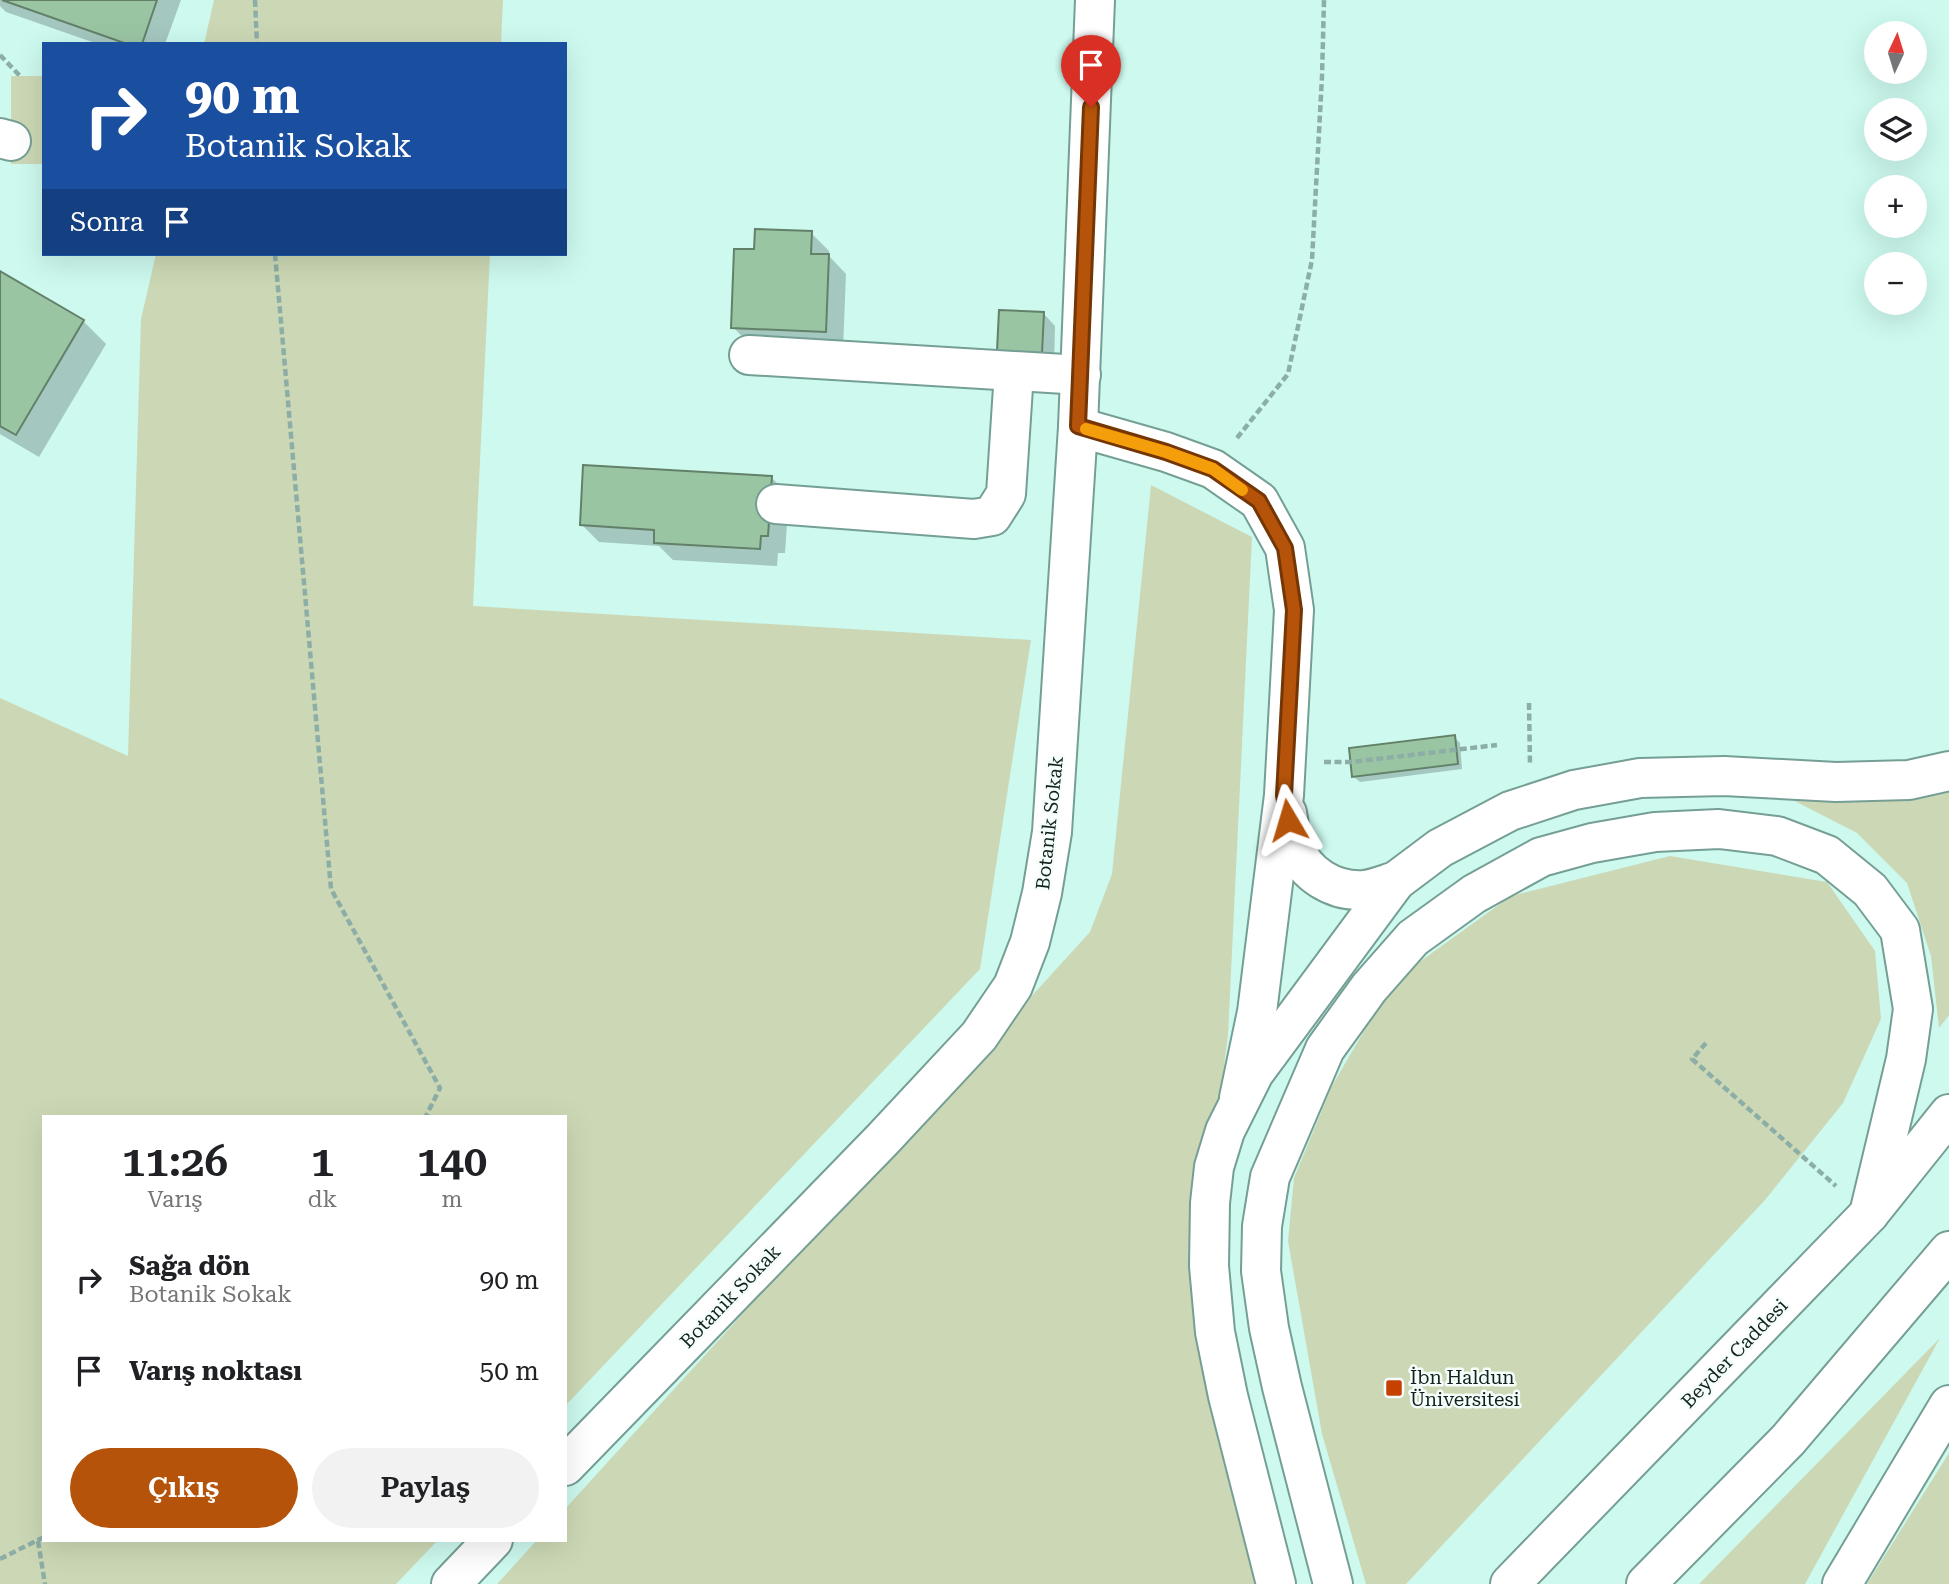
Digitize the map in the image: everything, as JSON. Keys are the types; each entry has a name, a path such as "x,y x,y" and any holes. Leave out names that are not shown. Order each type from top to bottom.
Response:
{"main road":[{"name":"Botanik Sokak","path":"567,1464 883,1139 970,1045 1013,986 1030,943 1052,832 1078,426 1096,0"},
{"path":"749,355 1080,375"},
{"path":"776,504 974,519 992,516 1006,494 1014,372"},
{"path":"1078,426 1213,469 1259,501 1285,548 1294,610 1284,795 1257,1012 1237,1107"},
{"path":"1276,1584 1228,1396 1215,1332 1209,1266 1210,1203 1214,1167 1225,1131 1254,1073 1396,881 1440,848 1510,811 1574,790 1640,778 1724,776 1836,782 1909,780 1949,771"},
{"path":"1284,795 1293,844 1302,861 1320,880 1342,889 1366,890 1396,881"},
{"path":"1333,1584 1269,1328 1261,1271 1262,1226 1270,1177 1325,1049 1369,988 1413,938 1474,894 1541,857 1592,843 1655,832 1719,829 1777,836 1827,855 1870,890 1900,930 1913,1009 1906,1059 1869,1214"},
{"name":"Beyder Caddesi","path":"1523,1570 1869,1214 1949,1114"},
{"path":"1646,1584 1788,1440 1949,1251"},
{"path":"1842,1584 1949,1405"},
{"path":"451,1584 491,1542"}],"path":[{"path":"255,0 257,42"},
{"path":"1213,469 1288,374 1312,260 1324,0"},
{"path":"0,55 20,76"},
{"path":"275,256 331,889 440,1088 426,1115"},
{"path":"1529,703 1530,805"},
{"path":"1351,762 1497,745"},
{"path":"1706,1043 1692,1059 1869,1214"},
{"path":"0,1559 41,1539 45,1584"}],"green space":[{"path":"214,0 503,0 501,42 204,42"},
{"path":"11,76 42,76 42,164 11,164"},
{"path":"156,256 490,256 473,606 1031,640 980,969 567,1404 567,1115 42,1115 42,1542 436,1542 396,1584 0,1584 0,698 128,756 141,319"},
{"path":"1151,485 1252,537 1228,1035 1204,1227 1273,1584 497,1584 535,1542 567,1542 567,1507 1090,932 1112,874"},
{"path":"1949,784 1949,1015 1939,1028 1931,956 1907,883 1857,833 1785,796"},
{"path":"1670,856 1827,882 1875,951 1881,1019 1843,1103 1765,1200 1406,1584 1366,1584 1322,1434 1288,1241 1294,1178 1332,1086 1393,981 1511,896"},
{"path":"1940,1338 1805,1584 1699,1584"},
{"path":"1949,1453 1949,1584 1867,1584"}],"building":[{"path":"2,0 157,0 143,42 121,42"},
{"path":"755,229 812,231 811,254 829,254 826,332 731,328 734,249 754,249"},
{"path":"0,271 84,320 16,435 0,426"},
{"path":"999,310 1044,312 1042,353 997,351"},
{"path":"583,465 772,476 768,536 761,536 760,549 654,543 654,530 580,525"},
{"path":"1455,735 1458,764 1352,777 1349,748"}],"slow traffic":[{"path":"1086,429 1213,469 1242,490"}],"place":[{"name":"İbn Haldun Üniversitesi","path":"1394,1388"}],"route":[{"path":"1091,107 1078,426 1213,469 1259,501 1285,548 1294,610 1284,795 1288,820"}]}
